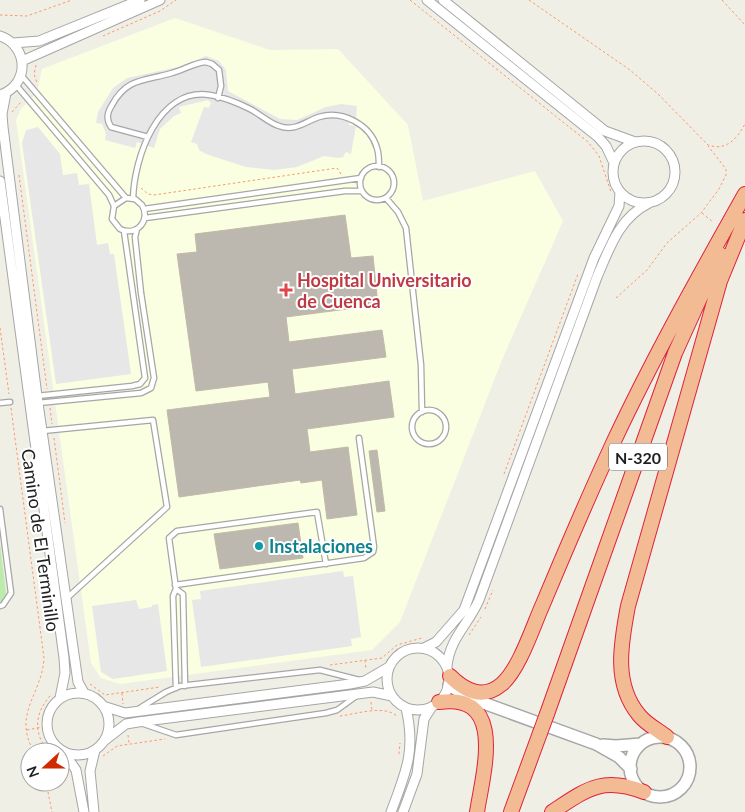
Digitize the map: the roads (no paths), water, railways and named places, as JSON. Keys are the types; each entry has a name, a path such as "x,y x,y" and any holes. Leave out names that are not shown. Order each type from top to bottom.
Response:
{"highway":[{"path":"448,676 460,687 474,693 495,688 507,678 534,625 614,442 658,351 745,194"},
{"name":"N-320","path":"511,812 675,353 716,263 745,206"},
{"path":"667,737 641,717 630,703 623,685 620,660 622,638 628,606 720,281 745,220"},
{"path":"438,702 452,700 465,703 476,712 485,727 486,749 478,812"},
{"path":"552,812 582,792 609,784 618,783 644,792"}],"street":[{"path":"0,36 13,43 42,40 140,0"},
{"path":"22,61 160,0"},
{"path":"427,0 598,137 606,146 614,163"},
{"path":"403,812 417,774 424,719 438,702 448,676 448,650 471,618 479,600 597,277 609,249 627,217 633,211 661,198 670,188 674,176 674,167 669,155 660,146 648,141 635,142 605,131 443,0"},
{"path":"13,43 22,61 21,76 16,85 3,94 3,127 37,400 78,682 84,694"},
{"path":"635,142 622,150 614,163 613,178 620,192 633,201 649,203"},
{"path":"0,181 65,663 64,685 50,711 47,726 50,738 53,742"},
{"path":"58,695 84,694 93,697 103,706 117,712 365,681 389,667 401,653 410,649 424,648 436,642 464,610 594,258 619,206 620,192"},
{"path":"424,648 439,655 448,676 467,697 596,744 619,757 631,769"},
{"path":"389,667 388,684 392,696"},
{"path":"104,741 126,724 364,693 373,692 392,696 406,708 419,710 438,702 467,697"},
{"path":"94,812 90,771 109,725 103,706"},
{"path":"391,812 409,763 411,738 406,708"},
{"path":"653,737 667,737 678,742 686,750 690,761 688,778 677,792 666,796 655,796 644,792 634,780 631,769 632,757 641,744 653,737"},
{"path":"596,744 616,746 641,744"},
{"path":"70,754 98,754"},
{"path":"70,762 76,770 84,812"}],"lane":[{"path":"148,137 110,127 107,114 112,103 130,84 165,76 206,62 219,70 222,77 218,98"},
{"path":"21,76 126,198 133,199 144,209 145,218 137,229 136,237 141,293 154,378 151,388 142,394 49,402 37,400"},
{"path":"16,85 109,195 114,206 112,214 114,223 124,231 145,378 140,384 132,386 48,395 37,400"},
{"path":"133,199 134,185 152,128 164,112 179,100 197,94 218,98 250,109 285,127 297,127 319,117 330,115 360,123 374,139 378,149 379,167"},
{"path":"144,209 361,178 370,168 379,167 388,170 393,178 392,192 386,198 370,199 362,191 361,178"},
{"path":"145,218 345,191 362,191"},
{"path":"114,206 126,198"},
{"path":"386,198 398,212 406,228 421,365 422,412 413,422 415,436 422,442 436,442 445,432 446,422 436,412 422,412"},
{"path":"124,231 137,229"},
{"path":"0,403 10,402"},
{"path":"42,431 153,420 167,506 66,599"},
{"path":"175,587 364,558 373,552 374,546 359,438"},
{"path":"0,509 11,593 4,606 0,606"},
{"path":"176,688 173,596 175,587 169,538 177,531 317,512 326,564"},
{"path":"175,587 183,594 185,686"},
{"path":"135,711 176,688 185,686 320,670 365,681"},
{"path":"138,722 176,734 326,713 364,693"}],"place":[{"name":"Hospital Universitario de Cuenca","path":"286,290"},
{"name":"Instalaciones","path":"259,546"}]}
